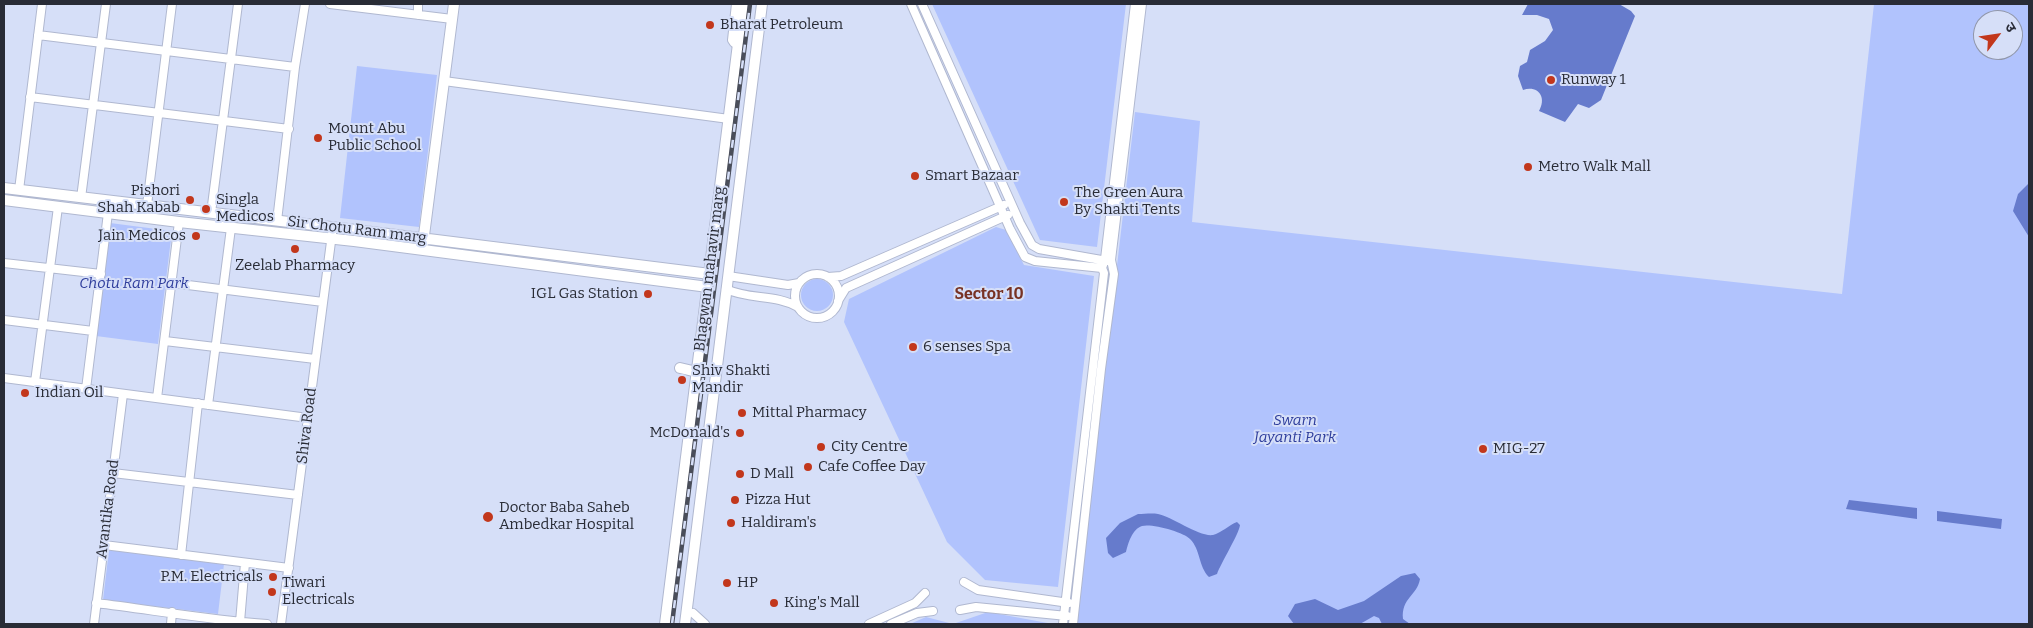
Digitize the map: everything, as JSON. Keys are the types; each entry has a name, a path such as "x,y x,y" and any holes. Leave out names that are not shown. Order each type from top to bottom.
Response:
{"street":[{"path":"19,190 42,4"},
{"path":"81,198 106,4"},
{"path":"147,206 172,4"},
{"path":"211,213 238,4"},
{"path":"277,221 295,66 305,4"},
{"path":"330,4 452,19"},
{"path":"418,4 418,15"},
{"path":"422,250 454,4"},
{"path":"736,4 732,40 734,43 738,43"},
{"name":"Bhagwan mahavir marg","path":"665,624 676,502 697,372 743,4"},
{"name":"Bhagwan mahavir marg","path":"685,624 762,4"},
{"path":"911,4 1017,244 1026,257 1035,261 1102,268"},
{"path":"922,4 1015,212 1032,245 1039,249 1105,259 1112,267"},
{"path":"1064,620 1104,273 1102,268 1105,259 1135,4"},
{"path":"960,610 976,607 1074,620 1101,369 1114,274 1111,260 1142,4"},
{"path":"741,20 760,21"},
{"path":"38,35 295,66"},
{"path":"444,80 729,119"},
{"path":"30,97 289,129"},
{"name":"Sir Chotu Ram marg","path":"4,188 710,274"},
{"name":"Sir Chotu Ram marg","path":"4,200 179,222 332,238 708,287"},
{"path":"728,276 788,284 799,282 813,274 828,277 840,276 1011,202"},
{"path":"35,382 58,207"},
{"path":"726,289 737,293 787,300 807,315 821,317 831,312 846,288 1015,212"},
{"path":"86,389 108,213"},
{"path":"157,398 179,222"},
{"name":"Shiva Road","path":"281,624 333,227"},
{"path":"208,405 231,228"},
{"path":"4,263 100,274"},
{"path":"828,277 837,288 838,301"},
{"path":"798,307 795,295 799,282"},
{"path":"172,283 323,302"},
{"path":"4,320 93,331"},
{"path":"164,340 315,359"},
{"path":"680,368 697,372"},
{"path":"4,378 308,418"},
{"name":"Avantika Road","path":"94,624 123,394"},
{"path":"181,555 198,404"},
{"path":"113,473 298,495"},
{"path":"104,545 289,568"},
{"path":"240,622 244,563"},
{"path":"964,582 978,590 1076,604"},
{"path":"869,624 915,603 925,593"},
{"path":"96,603 172,612 225,623 267,624"},
{"path":"891,624 918,612 933,611"},
{"path":"171,624 172,612"},
{"path":"693,613 705,624"}],"green space":[{"path":"932,4 1126,4 1097,247 1040,240"},
{"name":"Swarn Jayanti Park","path":"1874,4 2029,4 2029,624 1075,624 1135,112 1200,121 1192,222 1842,294"},
{"path":"357,66 437,75 419,227 340,218"},
{"name":"Chotu Ram Park","path":"110,223 172,231 158,344 96,336"},
{"path":"996,227 1006,230 1024,265 1094,276 1058,587 985,580 947,542 844,322 849,299"},
{"path":"817,279 829,283 833,295 829,307 817,311 805,307 801,295 805,283"},
{"path":"109,550 224,564 218,614 103,600"},
{"path":"988,612 1053,624 953,624"},
{"path":"926,617 953,624 910,624"}],"shaded area":[{"path":"1528,4 1619,4 1631,11 1635,16 1601,100 1589,108 1578,104 1565,122 1539,111 1542,101 1540,93 1533,89 1523,90 1518,76 1520,66 1527,62 1530,50 1545,41 1553,30 1549,19 1537,15 1522,15"},
{"path":"2029,183 2029,237 2013,211 2018,194"},
{"path":"1849,500 1917,508 1917,519 1846,509"},
{"path":"1937,511 2002,519 2001,529 1937,521"},
{"path":"1138,514 1158,514 1207,535 1216,534 1237,522 1240,525 1237,535 1217,574 1209,577 1205,573 1194,543 1187,536 1160,527 1142,526 1131,537 1126,552 1113,558 1108,553 1106,538 1120,523"},
{"path":"1415,573 1420,579 1416,589 1404,606 1403,612 1403,619 1410,624 1382,624 1379,618 1374,616 1360,624 1294,624 1288,616 1295,604 1315,599 1338,610 1364,601 1401,576"}],"railway":[{"path":"672,624 750,4"}],"place":[{"name":"Bharat Petroleum","path":"710,25"},
{"name":"Runway 1","path":"1551,80"},
{"name":"Mount Abu Public School","path":"318,138"},
{"name":"Metro Walk Mall","path":"1528,167"},
{"name":"Smart Bazaar","path":"915,176"},
{"name":"Pishori Shah Kabab","path":"190,200"},
{"name":"The Green Aura By Shakti Tents","path":"1064,202"},
{"name":"Singla Medicos","path":"206,209"},
{"name":"Jain Medicos","path":"196,236"},
{"name":"Zeelab Pharmacy","path":"295,249"},
{"name":"IGL Gas Station","path":"648,294"},
{"name":"6 senses Spa","path":"913,347"},
{"name":"Shiv Shakti Mandir","path":"682,380"},
{"name":"Indian Oil","path":"25,393"},
{"name":"Mittal Pharmacy","path":"742,413"},
{"name":"McDonald's","path":"740,433"},
{"name":"City Centre","path":"821,447"},
{"name":"MIG-27","path":"1483,449"},
{"name":"Cafe Coffee Day","path":"808,467"},
{"name":"D Mall","path":"740,474"},
{"name":"Pizza Hut","path":"735,500"},
{"name":"Doctor Baba Saheb Ambedkar Hospital","path":"488,517"},
{"name":"Haldiram's","path":"731,523"},
{"name":"P.M. Electricals","path":"273,577"},
{"name":"HP","path":"727,583"},
{"name":"Tiwari Electricals","path":"272,592"},
{"name":"King's Mall","path":"774,603"}],"district":[{"name":"Sector 10","path":"989,295"}]}
